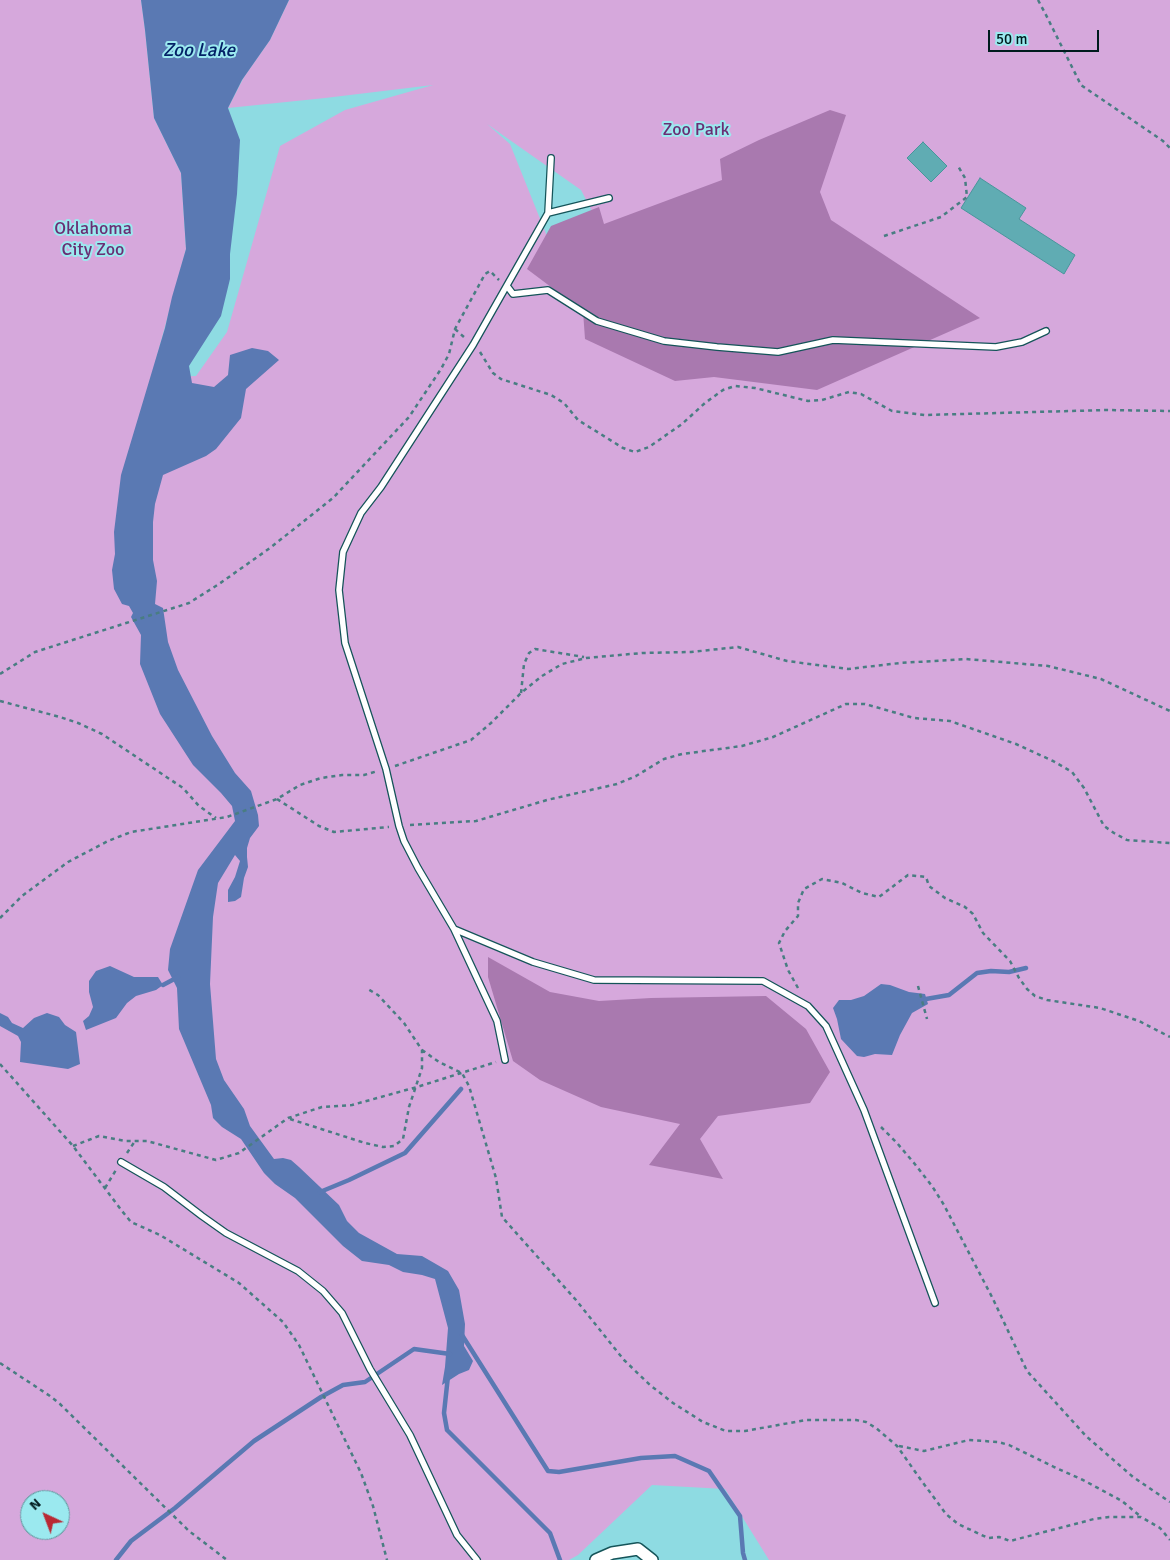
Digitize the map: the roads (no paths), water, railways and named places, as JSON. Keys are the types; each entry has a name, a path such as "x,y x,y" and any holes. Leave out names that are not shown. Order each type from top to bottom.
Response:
{"street":[{"path":"596,1560 612,1553 638,1549 652,1560"}],"lane":[{"path":"505,1060 498,1021 454,929 404,841 386,769 345,643 339,590 343,552 361,513 381,487 474,345 548,213 551,158"},
{"path":"548,213 608,198"},
{"path":"507,286 513,294 548,290 596,322 664,341 717,347 778,352 833,340 996,346 1022,342 1046,331"},
{"path":"454,929 534,962 594,980 763,981 808,1006 826,1026 864,1110 935,1302"},
{"path":"121,1162 164,1187 226,1232 298,1271 317,1286 342,1313 370,1369 410,1435 457,1535 477,1560"}],"water":[{"name":"Zoo Lake","path":"141,0 289,0 270,40 242,80 228,108 240,140 237,194 230,254 230,279 221,316 189,366 192,383 214,387 228,375 230,355 252,348 268,351 279,360 246,389 241,418 216,449 206,456 163,475 155,504 153,522 153,560 157,581 155,604 163,608 168,642 178,670 212,736 235,773 251,791 258,815 259,826 250,838 247,848 248,867 241,897 235,901 228,902 228,890 240,861 235,855 218,883 213,917 210,984 216,1059 224,1080 244,1109 250,1126 274,1159 283,1158 291,1160 339,1205 347,1221 359,1233 397,1254 422,1256 448,1271 459,1290 465,1324 464,1346 473,1361 469,1370 442,1385 448,1328 435,1279 403,1272 389,1265 362,1261 343,1246 295,1198 275,1184 264,1173 241,1139 222,1127 213,1118 211,1105 179,1029 177,988 168,970 170,949 198,870 235,821 232,806 193,765 160,714 140,664 141,635 131,617 133,613 129,606 122,604 114,589 112,570 115,554 114,532 121,475 165,328 186,249 181,173 154,118"},
{"path":"110,966 134,977 158,977 163,985 156,990 136,996 127,1003 116,1018 86,1030 83,1021 89,1016 93,1007 89,992 89,981 96,971"},
{"path":"881,984 890,985 909,992 925,994 928,1004 912,1013 892,1055 857,1056 841,1039 833,1008 839,1000 851,1000 864,996"},
{"path":"0,1013 8,1017 12,1023 23,1028 34,1018 47,1013 59,1017 65,1025 76,1032 80,1064 68,1069 20,1062 21,1042 18,1036 0,1026"}],"waterway":[{"path":"926,999 949,995 977,973 991,971 1009,972 1026,968"},
{"path":"163,985 178,977"},
{"path":"320,1192 405,1153 461,1089"},
{"path":"462,1335 548,1471 559,1472 641,1458 675,1456 709,1471 740,1516 745,1560"},
{"path":"116,1560 131,1541 175,1508 254,1441 321,1397 343,1385 365,1382 414,1349 450,1354"},
{"path":"448,1376 444,1413 447,1430 550,1533 560,1560"}],"park label":[{"name":"Zoo Park","path":"696,130"},
{"name":"Oklahoma City Zoo","path":"93,239"}]}
